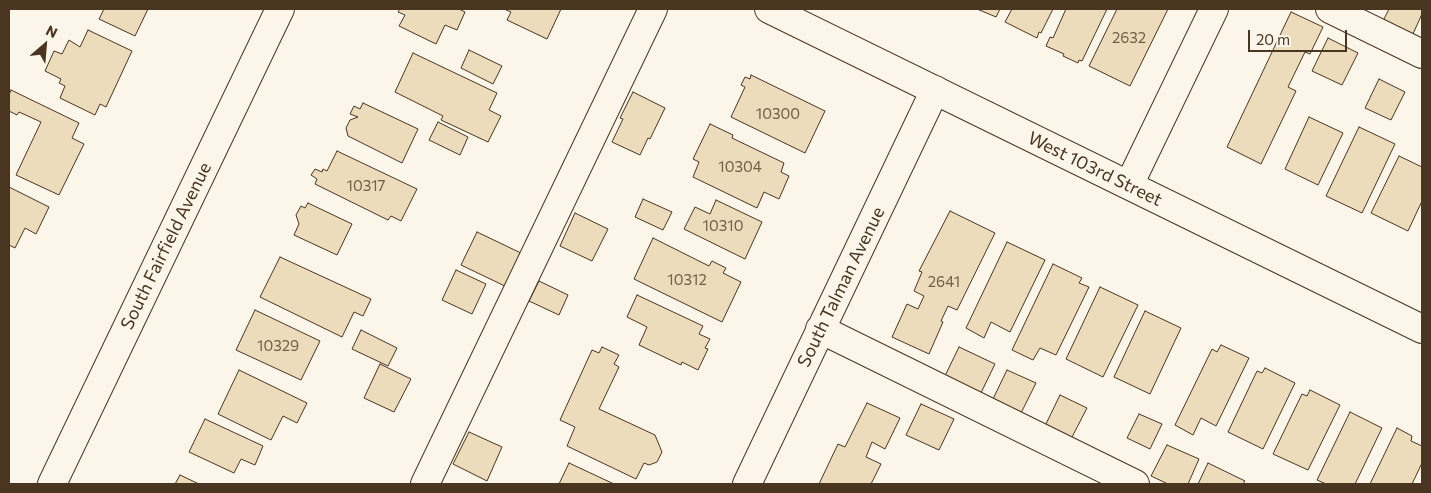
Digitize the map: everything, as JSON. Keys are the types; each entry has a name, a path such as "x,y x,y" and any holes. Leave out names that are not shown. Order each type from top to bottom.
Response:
{"street":[{"name":"South Fairfield Avenue","path":"52,484 280,9"},
{"path":"425,484 653,9"},
{"name":"West 103rd Street","path":"769,9 1422,329"},
{"path":"1129,186 1214,9"},
{"path":"1330,9 1422,54"},
{"name":"South Talman Avenue","path":"747,484 935,90"},
{"path":"820,329 1135,484"}],"building":[{"path":"104,9 148,9 135,36 99,19"},
{"path":"400,9 459,9 465,12 457,30 445,25 436,44 399,26 405,15 398,12"},
{"path":"504,9 561,9 547,39 507,20 511,12"},
{"path":"977,9 1000,9 996,17"},
{"path":"1012,9 1053,9 1037,38 1005,22"},
{"path":"1066,9 1107,9 1082,61 1079,60 1078,63 1046,46 1050,37 1053,38"},
{"path":"1117,9 1168,9 1130,86 1089,66"},
{"path":"1389,9 1422,9 1422,14 1412,36 1383,21"},
{"path":"1291,12 1323,27 1310,54 1305,52 1288,87 1296,91 1261,164 1227,147"},
{"path":"88,30 132,51 106,107 100,104 95,115 60,98 65,86 59,83 61,79 45,71 54,51 62,54 69,40 80,47"},
{"path":"1328,38 1358,53 1342,85 1312,71"},
{"path":"469,50 502,66 493,84 461,68"},
{"path":"413,53 497,93 489,110 501,116 488,142 441,120 443,116 395,92"},
{"path":"751,75 825,111 805,153 731,117 745,87 741,85 745,77 750,79"},
{"path":"1379,79 1405,92 1391,120 1365,108"},
{"path":"11,90 79,123 72,138 84,144 59,195 16,175 41,122 19,112 17,115 9,111 9,95"},
{"path":"633,92 665,108 640,155 612,142 623,119 620,118"},
{"path":"363,103 418,129 402,163 348,136 346,128 350,120 358,117 350,114 354,106 360,109"},
{"path":"1309,117 1343,133 1318,185 1285,169"},
{"path":"438,122 468,137 460,155 429,140"},
{"path":"710,124 733,135 732,138 784,163 781,172 789,176 779,199 764,192 757,208 693,177 699,162 693,159"},
{"path":"1359,127 1395,144 1362,213 1326,196"},
{"path":"337,151 417,189 401,221 391,216 388,220 315,184 317,179 311,175 315,169 322,172 323,169 327,171"},
{"path":"1399,156 1422,167 1422,201 1408,231 1371,213"},
{"path":"9,187 49,207 36,234 25,228 15,248 9,245"},
{"path":"643,199 672,212 663,230 635,217"},
{"path":"716,200 762,222 745,259 684,229 695,207 710,214"},
{"path":"308,203 352,224 337,255 294,235 299,224 296,215 301,206 305,208"},
{"path":"950,211 995,233 957,310 948,306 929,354 892,337 907,304 918,309 924,296 914,291 922,272 919,271"},
{"path":"575,213 608,229 592,261 560,246"},
{"path":"477,232 523,254 507,287 461,265"},
{"path":"653,238 709,266 712,261 726,268 723,273 741,282 722,322 634,279"},
{"path":"1007,242 1045,260 1010,332 991,322 984,338 966,328"},
{"path":"280,257 371,299 363,316 354,312 342,337 260,297"},
{"path":"1053,264 1082,278 1079,283 1089,287 1056,355 1040,348 1033,360 1012,350"},
{"path":"456,270 486,284 472,314 442,300"},
{"path":"539,281 568,295 559,315 529,301"},
{"path":"1100,287 1138,305 1103,377 1066,359"},
{"path":"637,295 703,326 699,334 710,339 705,348 708,349 698,370 682,362 681,365 639,345 647,327 627,317"},
{"path":"255,310 320,341 301,380 236,350"},
{"path":"1145,311 1181,328 1150,394 1114,377"},
{"path":"361,330 397,348 388,366 352,349"},
{"path":"1221,345 1249,358 1216,426 1201,418 1193,435 1175,425 1212,349 1217,352"},
{"path":"602,347 619,355 614,364 619,367 599,409 655,435 662,452 657,462 649,465 644,463 636,479 567,446 575,427 560,420 592,350 599,353"},
{"path":"959,347 995,364 978,399 942,382"},
{"path":"380,364 411,379 394,412 364,398"},
{"path":"1265,368 1295,383 1263,449 1228,432 1257,371 1262,373"},
{"path":"239,370 307,403 297,423 283,416 271,440 218,414"},
{"path":"1007,370 1036,383 1020,415 992,401"},
{"path":"1310,390 1340,405 1308,470 1273,454 1302,394 1307,396"},
{"path":"1060,395 1087,408 1071,439 1045,426"},
{"path":"867,403 900,418 885,449 872,442 866,457 881,464 871,484 819,484 838,444 845,447"},
{"path":"921,404 954,419 939,450 906,435"},
{"path":"1350,412 1382,428 1355,484 1326,484 1317,480"},
{"path":"1139,414 1162,424 1150,449 1127,438"},
{"path":"205,419 263,446 255,465 241,459 234,473 189,452"},
{"path":"1397,428 1412,436 1411,441 1422,446 1422,463 1412,484 1370,484"},
{"path":"469,432 502,447 487,481 453,464"},
{"path":"1167,445 1199,459 1188,484 1168,484 1151,476"},
{"path":"569,463 614,484 559,484"},
{"path":"1208,463 1245,481 1243,484 1198,484"},
{"path":"180,475 199,484 175,484"}]}
